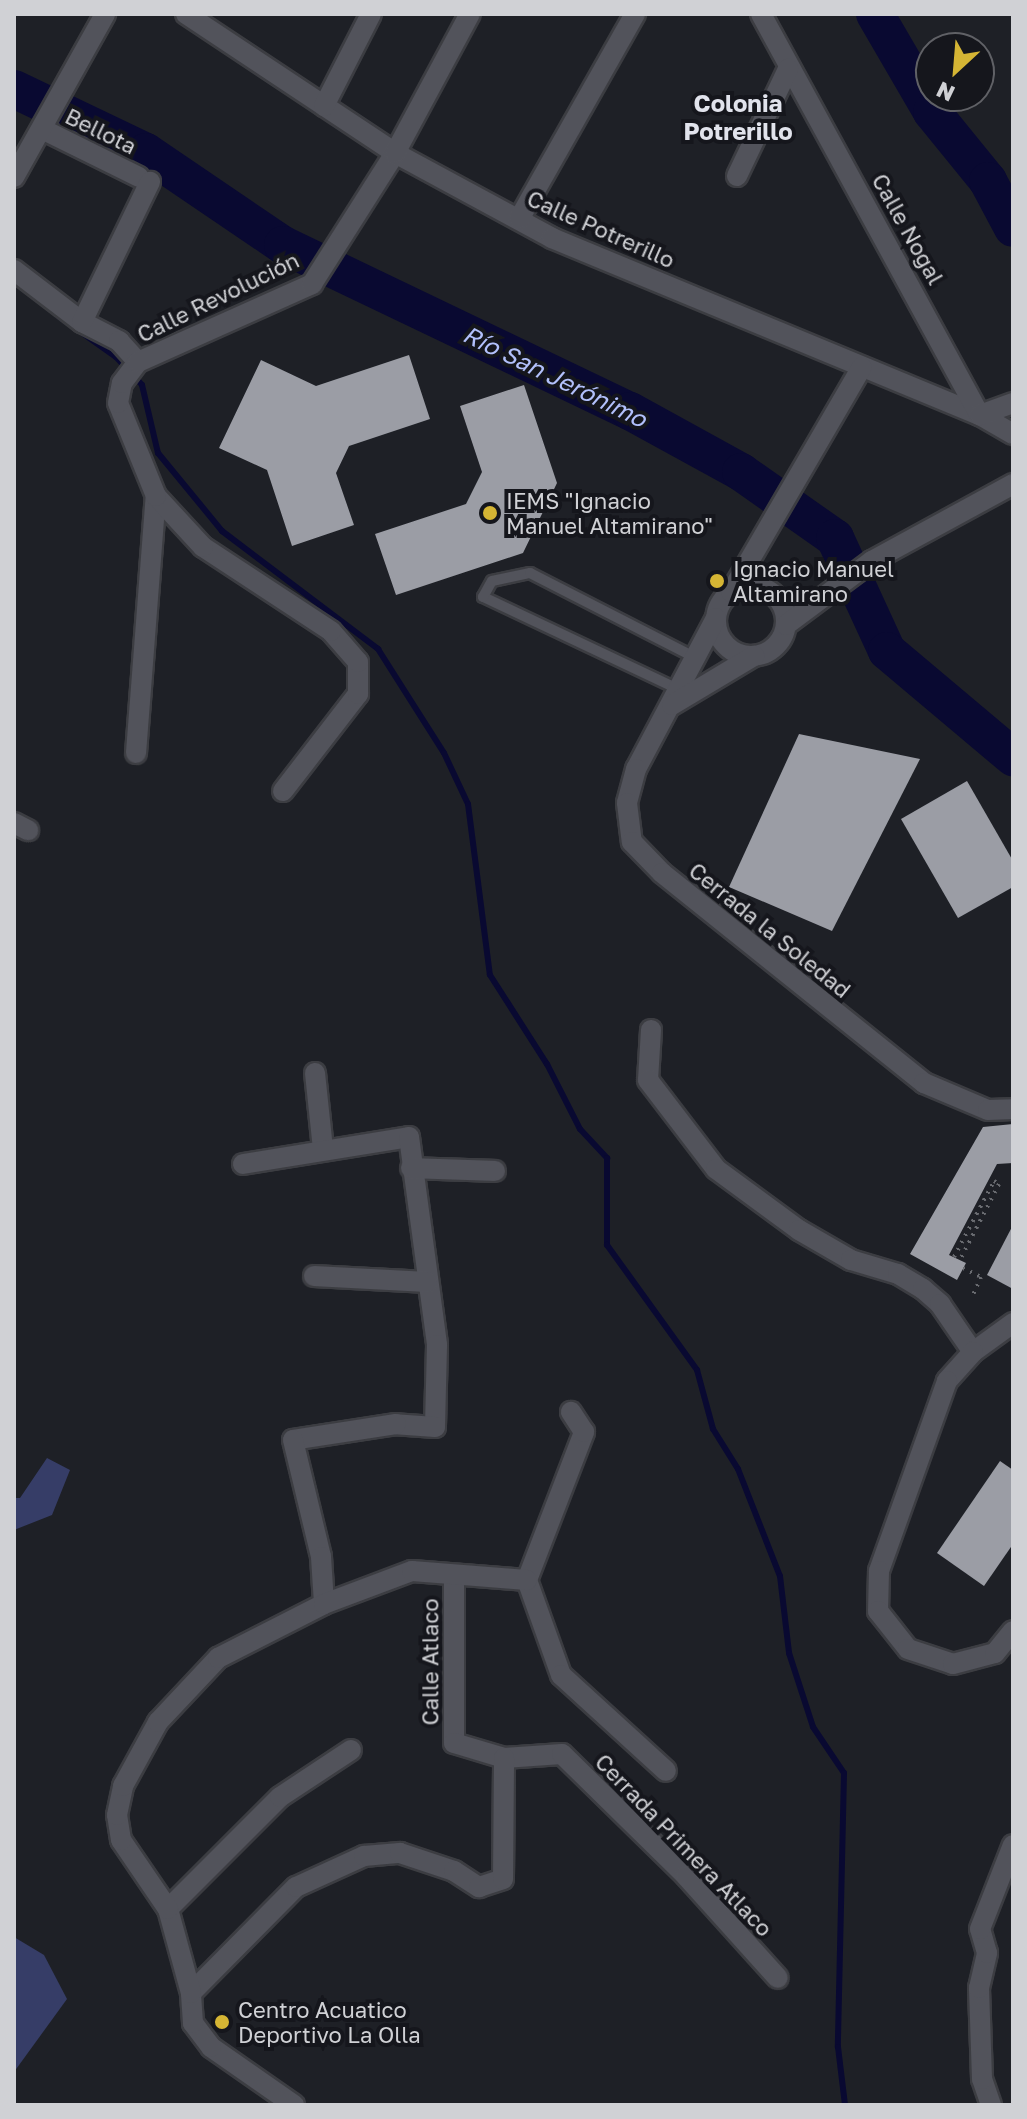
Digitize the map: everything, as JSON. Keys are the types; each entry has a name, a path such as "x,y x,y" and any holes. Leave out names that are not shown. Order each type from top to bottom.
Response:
{"street":[{"path":"14,177 105,14"},
{"path":"324,106 371,14"},
{"name":"Calle Revolución","path":"138,363 312,284 336,251 395,153 470,14"},
{"path":"519,219 635,14"},
{"name":"Calle Nogal","path":"761,14 788,69 865,199 980,415"},
{"name":"Calle Potrerillo","path":"189,15 395,153 552,238 980,415 1013,434"},
{"path":"737,176 788,69"},
{"name":"Bellota","path":"43,126 144,179 82,322"},
{"path":"14,270 82,322 119,341 138,363 122,383 118,403 156,496 203,547 331,631 358,662 358,694 283,791"},
{"path":"862,367 716,618 722,641 754,656 775,646 786,625 839,583 872,561 1013,484"},
{"path":"980,415 1013,403"},
{"path":"136,753 156,496"},
{"path":"731,592 752,586 773,594 786,625"},
{"name":"Cerrada la Soledad","path":"716,618 636,769 627,803 632,842 643,856 924,1083 988,1110 1013,1109"},
{"name":"Cerrada la Soledad","path":"676,698 754,656"},
{"path":"651,1030 648,1080 716,1169 812,1237 923,1289 973,1352"},
{"path":"315,1073 323,1149"},
{"path":"243,1164 409,1137 437,1345 435,1427 396,1424 293,1440 321,1557 324,1604"},
{"path":"411,1168 495,1171"},
{"path":"314,1276 427,1282"},
{"path":"1013,1323 973,1352 947,1381 879,1571 878,1611 908,1649 953,1664 995,1653 1013,1631"},
{"path":"571,1412 584,1432 527,1580 561,1675 666,1771"},
{"path":"294,2105 211,2047 193,2023 191,1993 168,1909 121,1840 117,1815 123,1786 158,1722 218,1658 324,1604 412,1571 527,1580"},
{"name":"Calle Atlaco","path":"454,1575 454,1743 504,1758"},
{"path":"168,1909 280,1797 351,1750"},
{"name":"Cerrada Primera Atlaco","path":"504,1758 562,1754 686,1876 778,1978"},
{"path":"191,1993 296,1887 364,1856 400,1853 454,1871 479,1887 503,1879 504,1758"},
{"path":"991,2105 982,2079 979,1988 987,1953 980,1929 1013,1845"}],"lane":[{"path":"676,698 483,597 492,581 530,573 696,658"}],"path":[{"path":"954,1257 994,1181 999,1184 960,1260"},
{"path":"963,1268 981,1277 973,1295"}],"shaded area":[{"path":"47,1458 70,1470 52,1515 14,1530 14,1498 20,1498"},
{"path":"14,1937 44,1955 67,1999 14,2072"}],"building":[{"path":"409,355 430,419 349,446 336,473 354,525 292,546 267,470 219,448 261,360 316,386"},
{"path":"524,385 557,483 523,553 396,595 375,534 466,504 482,472 460,406"},
{"path":"799,734 920,759 832,931 729,887"},
{"path":"967,781 1013,861 1013,887 958,918 901,819"},
{"path":"1013,1124 1013,1163 997,1164 949,1255 966,1263 957,1280 910,1254 983,1127"},
{"path":"1013,1225 1013,1289 987,1275"},
{"path":"1000,1461 1013,1470 1013,1544 984,1586 937,1553"}],"waterway":[{"path":"875,14 932,112 988,181 1013,228"},
{"name":"Río San Jerónimo","path":"14,89 146,152 283,245 630,411 741,472 835,538 887,651 1013,757"},
{"path":"57,315 116,357 142,385 158,453 222,531 378,649 444,753 468,804 490,975 547,1064 580,1129 607,1158 607,1245 697,1370 713,1429 738,1469 780,1576 789,1653 813,1727 844,1773 838,2047 845,2105"}],"place":[{"name":"IEMS \"Ignacio Manuel Altamirano\"","path":"490,513"},
{"name":"Ignacio Manuel Altamirano","path":"717,581"},
{"name":"Centro Acuatico Deportivo La Olla","path":"222,2022"}],"district":[{"name":"Colonia Potrerillo","path":"738,117"}]}
